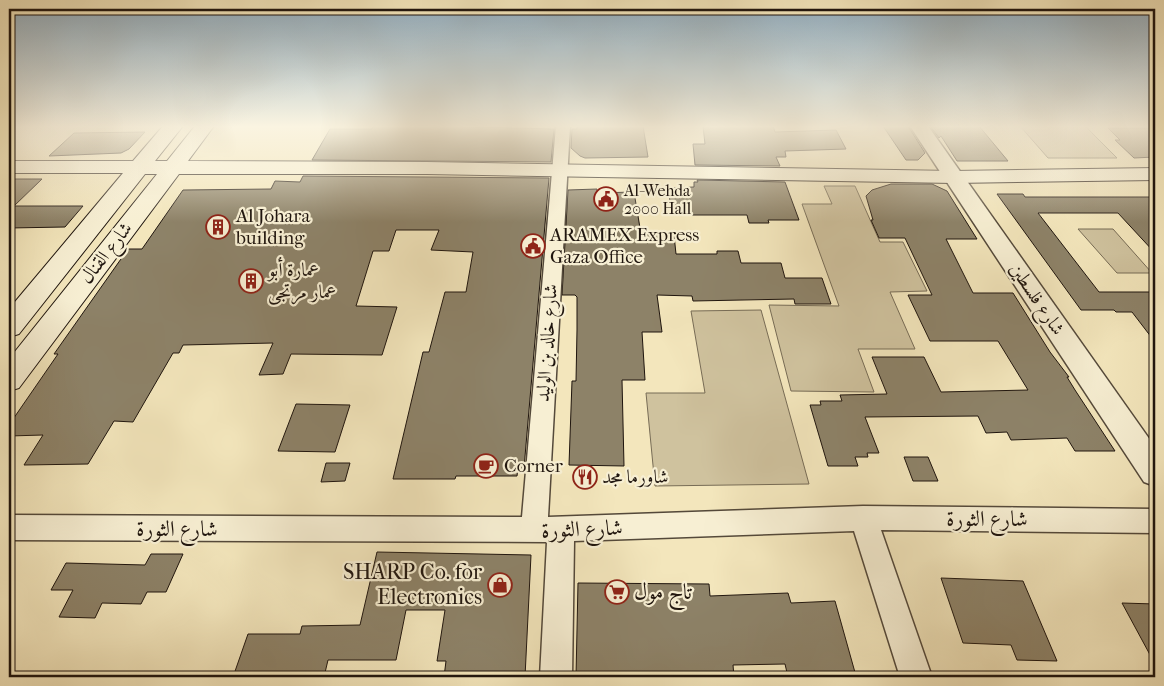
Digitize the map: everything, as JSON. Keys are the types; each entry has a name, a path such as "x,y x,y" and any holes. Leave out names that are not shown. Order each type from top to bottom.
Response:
{"main road":[{"name":"شارع القنال","path":"9,327 145,158"},
{"name":"شارع القنال","path":"9,380 180,158"},
{"path":"9,168 138,166 560,170 954,177 1155,174"}],"street":[{"name":"شارع خالد بن الوليد","path":"556,677 548,530 561,158"},
{"name":"شارع فلسطين","path":"941,158 1155,472"},
{"name":"شارع الثورة","path":"9,528 548,530 863,518 1155,521"},
{"path":"863,518 916,677"}],"shaded area":[{"path":"824,186 855,186 880,242 903,242 927,291 890,292 915,349 858,349 874,392 791,391 769,305 839,306 802,204 832,204"},
{"path":"1078,229 1113,229 1152,273 1117,273"},
{"path":"761,310 809,484 655,486 646,393 705,393 691,311"}],"building":[{"path":"313,158 551,158 551,162 312,160"},
{"path":"694,158 776,158 780,166 695,165"},
{"path":"905,158 920,158 918,160 906,160"},
{"path":"955,158 1006,158 1008,161 957,161"},
{"path":"303,176 549,178 524,468 518,468 517,476 393,479 423,352 429,352 445,292 466,292 473,252 431,250 439,230 396,230 389,251 373,251 356,306 397,307 382,355 291,354 283,374 259,375 273,343 183,345 179,353 173,353 133,422 114,421 88,464 24,465 43,435 9,436 9,425 58,354 54,354 128,249 142,249 183,190 271,189 275,181 300,182"},
{"path":"9,179 42,179 14,206 83,206 65,227 9,228"},
{"path":"697,180 785,182 799,220 768,220 769,223 749,223 747,215 672,215 668,188 694,187 694,182 698,182"},
{"path":"891,184 932,184 947,191 977,239 946,239 973,293 1013,293 1115,451 1075,451 1067,438 1011,440 1007,432 986,433 978,416 865,417 879,453 867,453 868,457 855,457 858,466 828,466 810,405 821,405 820,401 842,401 840,395 887,394 872,357 924,357 941,392 1028,390 998,341 930,341 908,295 932,295 905,238 879,238 871,220 873,220 866,196 872,190"},
{"path":"597,189 597,193 634,192 641,234 674,235 676,254 717,254 717,251 738,251 741,263 781,263 785,278 822,278 831,304 795,304 794,299 693,301 692,296 657,295 662,332 642,332 645,380 622,380 624,466 569,465 572,381 576,381 577,297 575,295 562,295 568,190"},
{"path":"997,194 1023,194 1025,197 1155,197 1155,253 1118,213 1038,213 1099,292 1155,292 1155,342 1132,312 1081,310"},
{"path":"296,404 350,405 335,452 278,451"},
{"path":"904,457 928,457 938,481 913,481"},
{"path":"326,463 350,463 345,481 321,482"},
{"path":"377,552 531,555 525,677 444,677 446,661 437,661 445,610 406,610 396,660 328,660 324,677 233,677 248,634 300,634 302,626 360,625"},
{"path":"151,554 183,554 166,592 147,592 141,604 102,603 95,618 59,617 73,590 51,590 66,563 145,565"},
{"path":"941,578 1023,581 1057,661 1017,660 1011,645 963,643"},
{"path":"578,583 709,584 710,596 788,593 791,603 835,601 856,676 788,677 785,664 733,665 734,677 576,677"},
{"path":"1122,603 1155,604 1155,664"}],"place":[{"name":"Al-Wehda 2000 Hall","path":"606,199"},
{"name":"Al Johara building","path":"218,227"},
{"name":"ARAMEX Express Gaza Office","path":"533,246"},
{"name":"عمارة أبو عمار مرتجى","path":"251,281"},
{"name":"Corner","path":"486,466"},
{"name":"شاورما مجد","path":"585,477"},
{"name":"SHARP Co. for Electronics","path":"500,585"},
{"name":"تاج مول","path":"617,592"}]}
